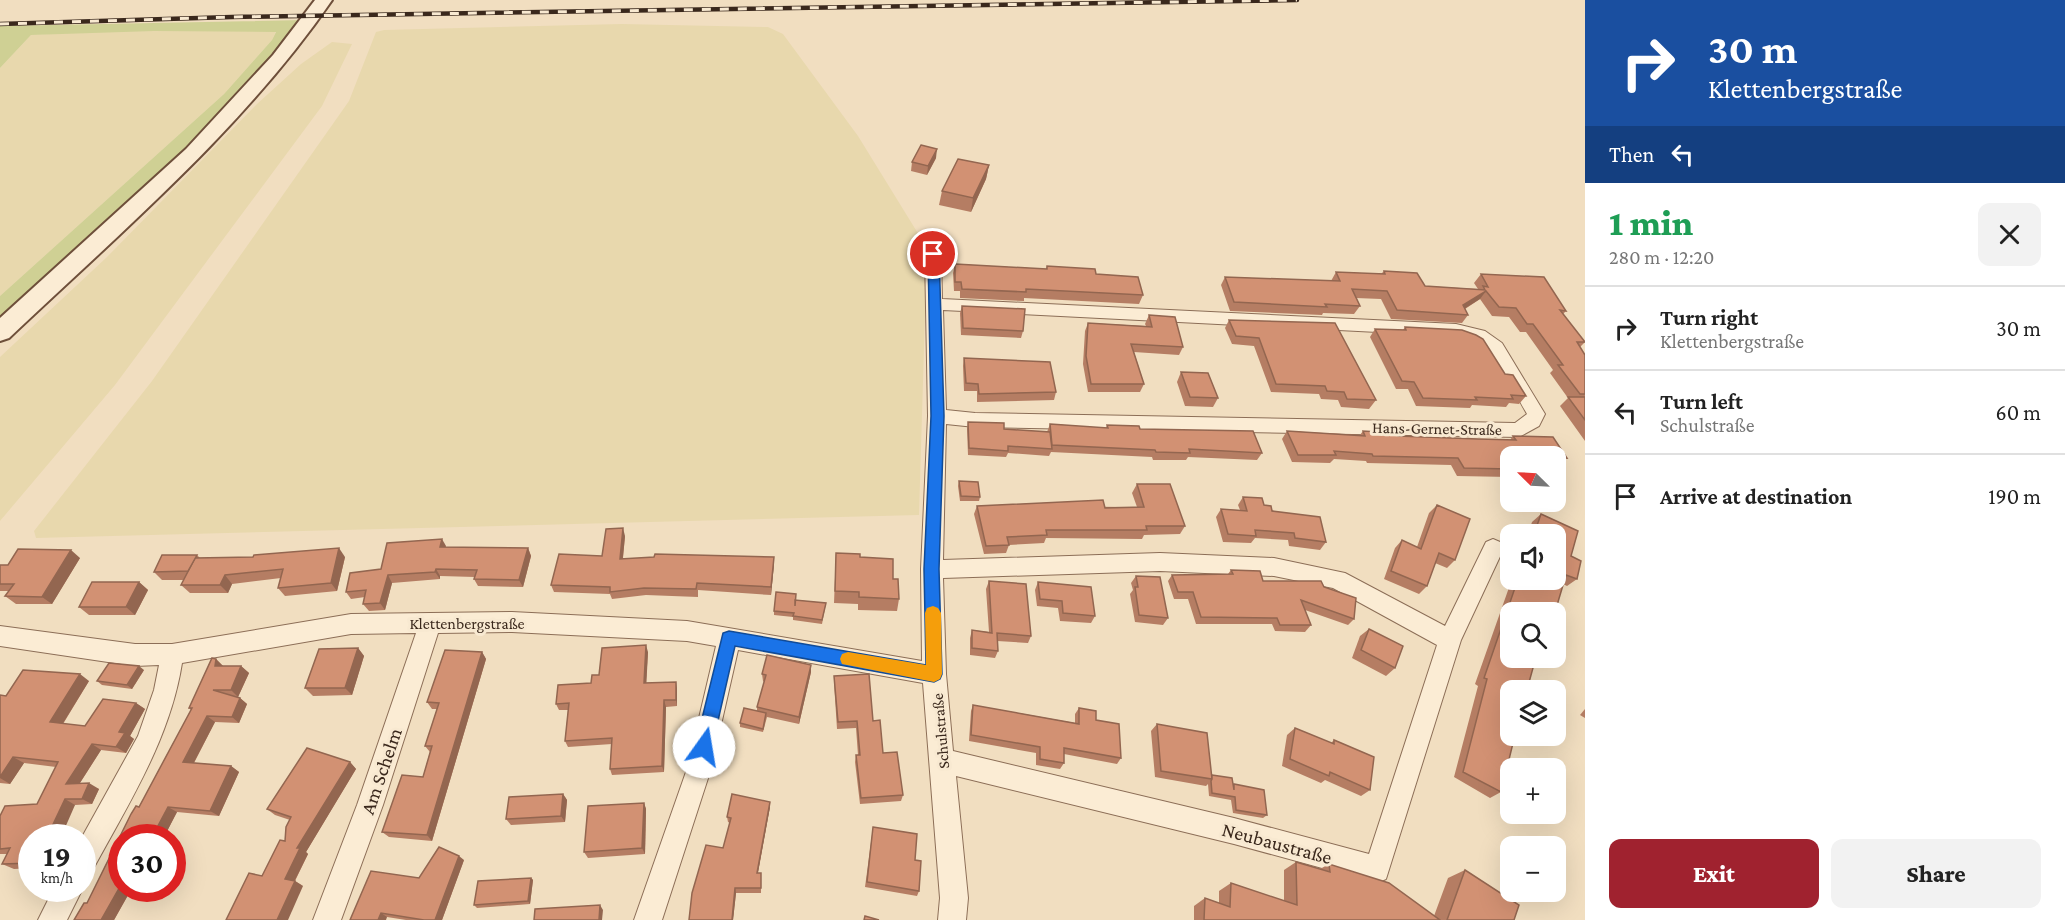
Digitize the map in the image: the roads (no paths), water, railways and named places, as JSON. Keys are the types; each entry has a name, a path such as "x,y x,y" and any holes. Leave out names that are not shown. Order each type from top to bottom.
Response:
{"street":[{"path":"0,332 193,153 272,68 323,1"},
{"name":"Schulstraße","path":"933,254 937,416 932,569 934,674 954,898 952,920"},
{"name":"Hans-Gernet-Straße","path":"934,304 1456,330 1479,335 1496,347 1536,414 1532,421 1519,430 975,420 937,416"},
{"name":"Neubaustraße","path":"943,761 1234,831 1377,870 1450,640 1493,548"},
{"path":"932,569 1160,562 1274,567 1337,580 1450,640"},
{"name":"Klettenbergstraße","path":"0,636 135,655 172,654 351,624 431,621 512,622 687,631 934,674"},
{"name":"Am Schelm","path":"327,920 370,805 431,621"},
{"path":"648,920 699,769 729,638"},
{"path":"96,838 148,742 166,690 172,654"},
{"path":"52,920 62,902"}],"railway":[{"path":"0,24 232,17 1297,0"}]}
